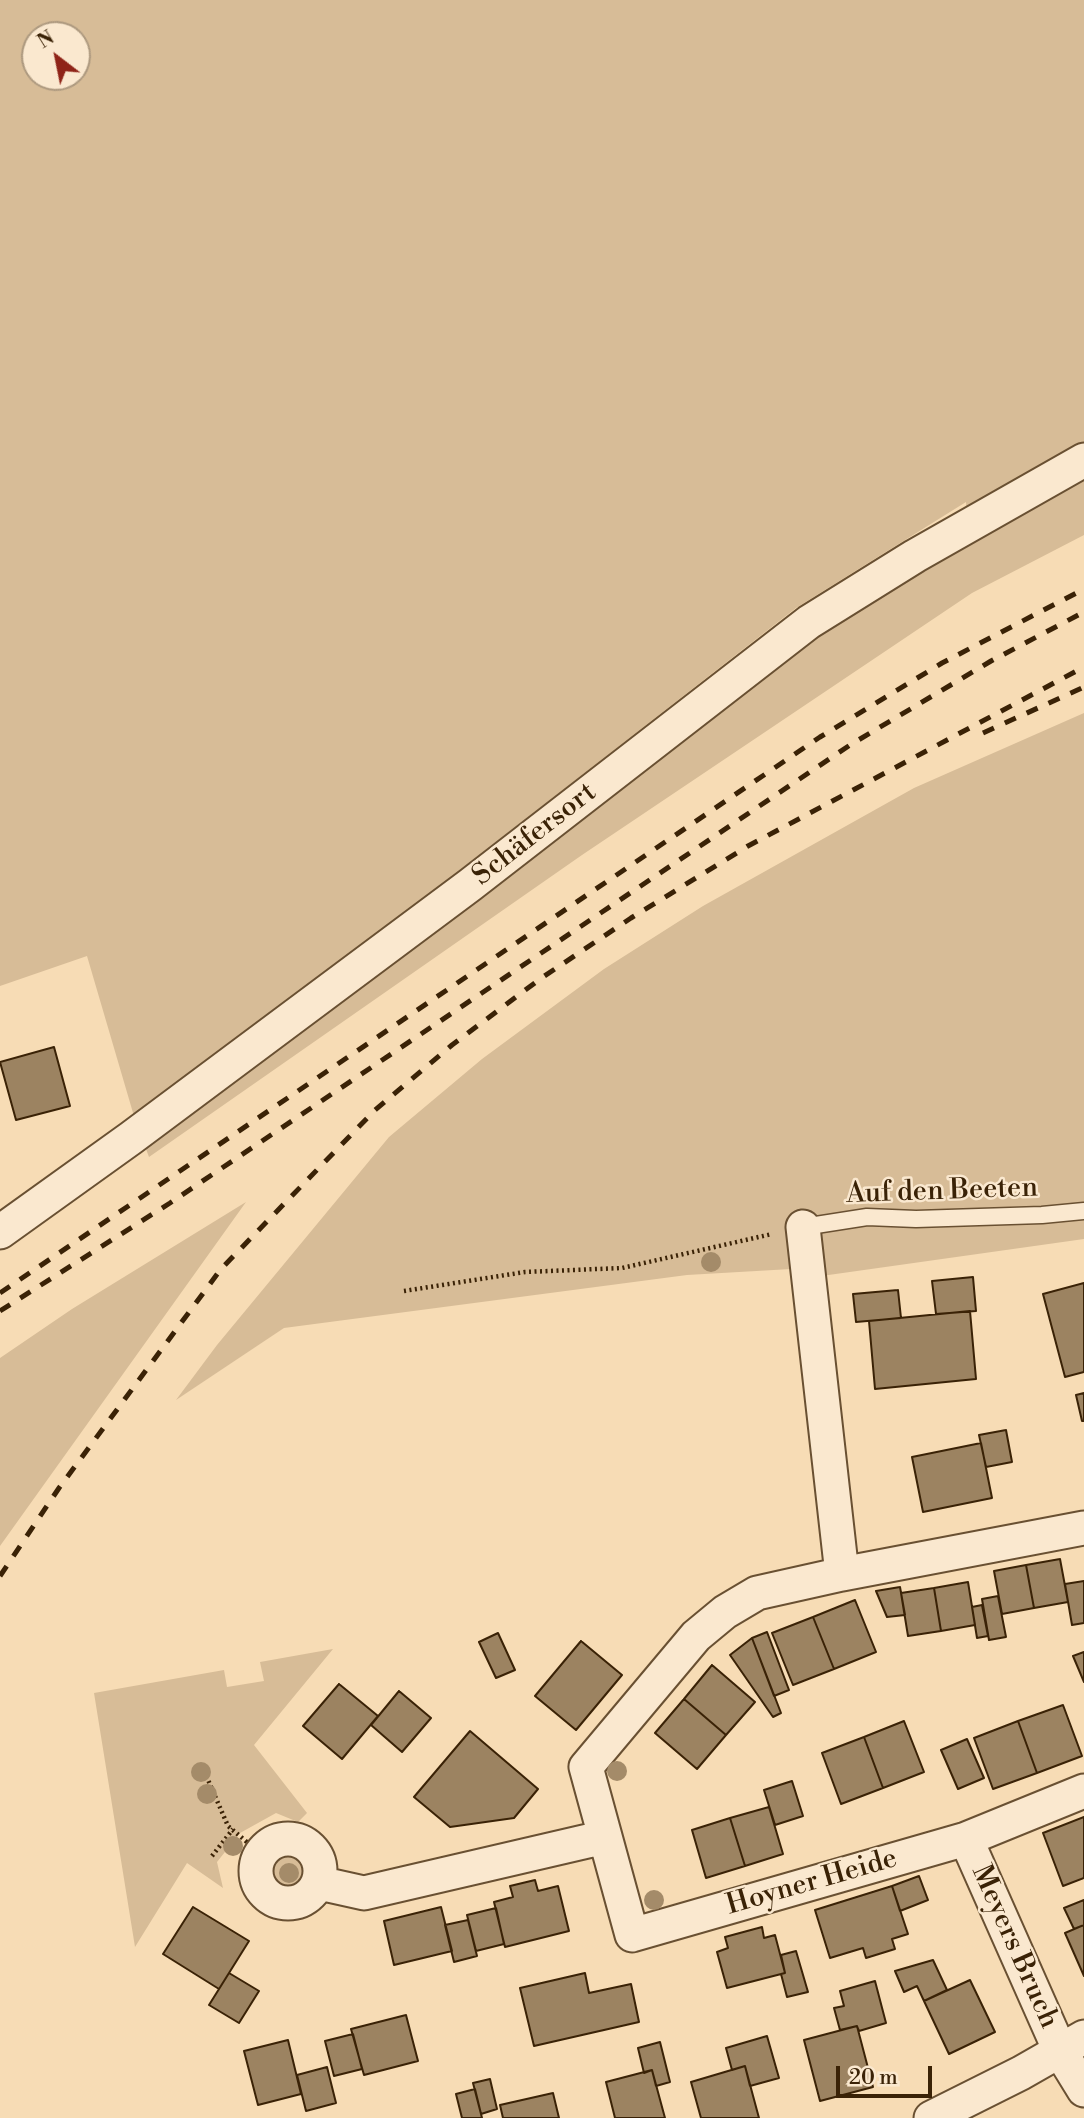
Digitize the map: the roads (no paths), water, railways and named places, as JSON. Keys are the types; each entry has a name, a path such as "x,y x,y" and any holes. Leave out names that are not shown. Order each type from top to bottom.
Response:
{"street":[{"name":"Schäfersort","path":"0,1232 131,1138 450,900 809,622 915,556 1084,460"},
{"path":"803,1227 842,1574"},
{"name":"Hoyner Heide","path":"1084,1528 757,1593 725,1612 696,1636 586,1767 632,1935 967,1839 1084,1791"},
{"path":"319,1883 364,1893 606,1838"},
{"path":"284,1839 297,1840 309,1846 318,1857 321,1870 319,1883 311,1895 300,1902 286,1904 273,1900 263,1892 257,1880 256,1866 261,1854 271,1844 284,1839"},
{"name":"Meyers Bruch","path":"967,1839 1072,2044 1084,2090"},
{"path":"931,2118 1072,2044"}],"lane":[{"name":"Auf den Beeten","path":"803,1227 867,1217 916,1219 1042,1216 1084,1211"}],"railway":[{"path":"0,1293 820,737 942,663 1084,589"},
{"path":"0,1311 170,1203 850,745 991,661 1084,612"},
{"path":"0,1576 59,1488 221,1269 375,1110 452,1045 540,979 631,918 748,846 1084,667"},
{"path":"983,733 1084,687"}]}
